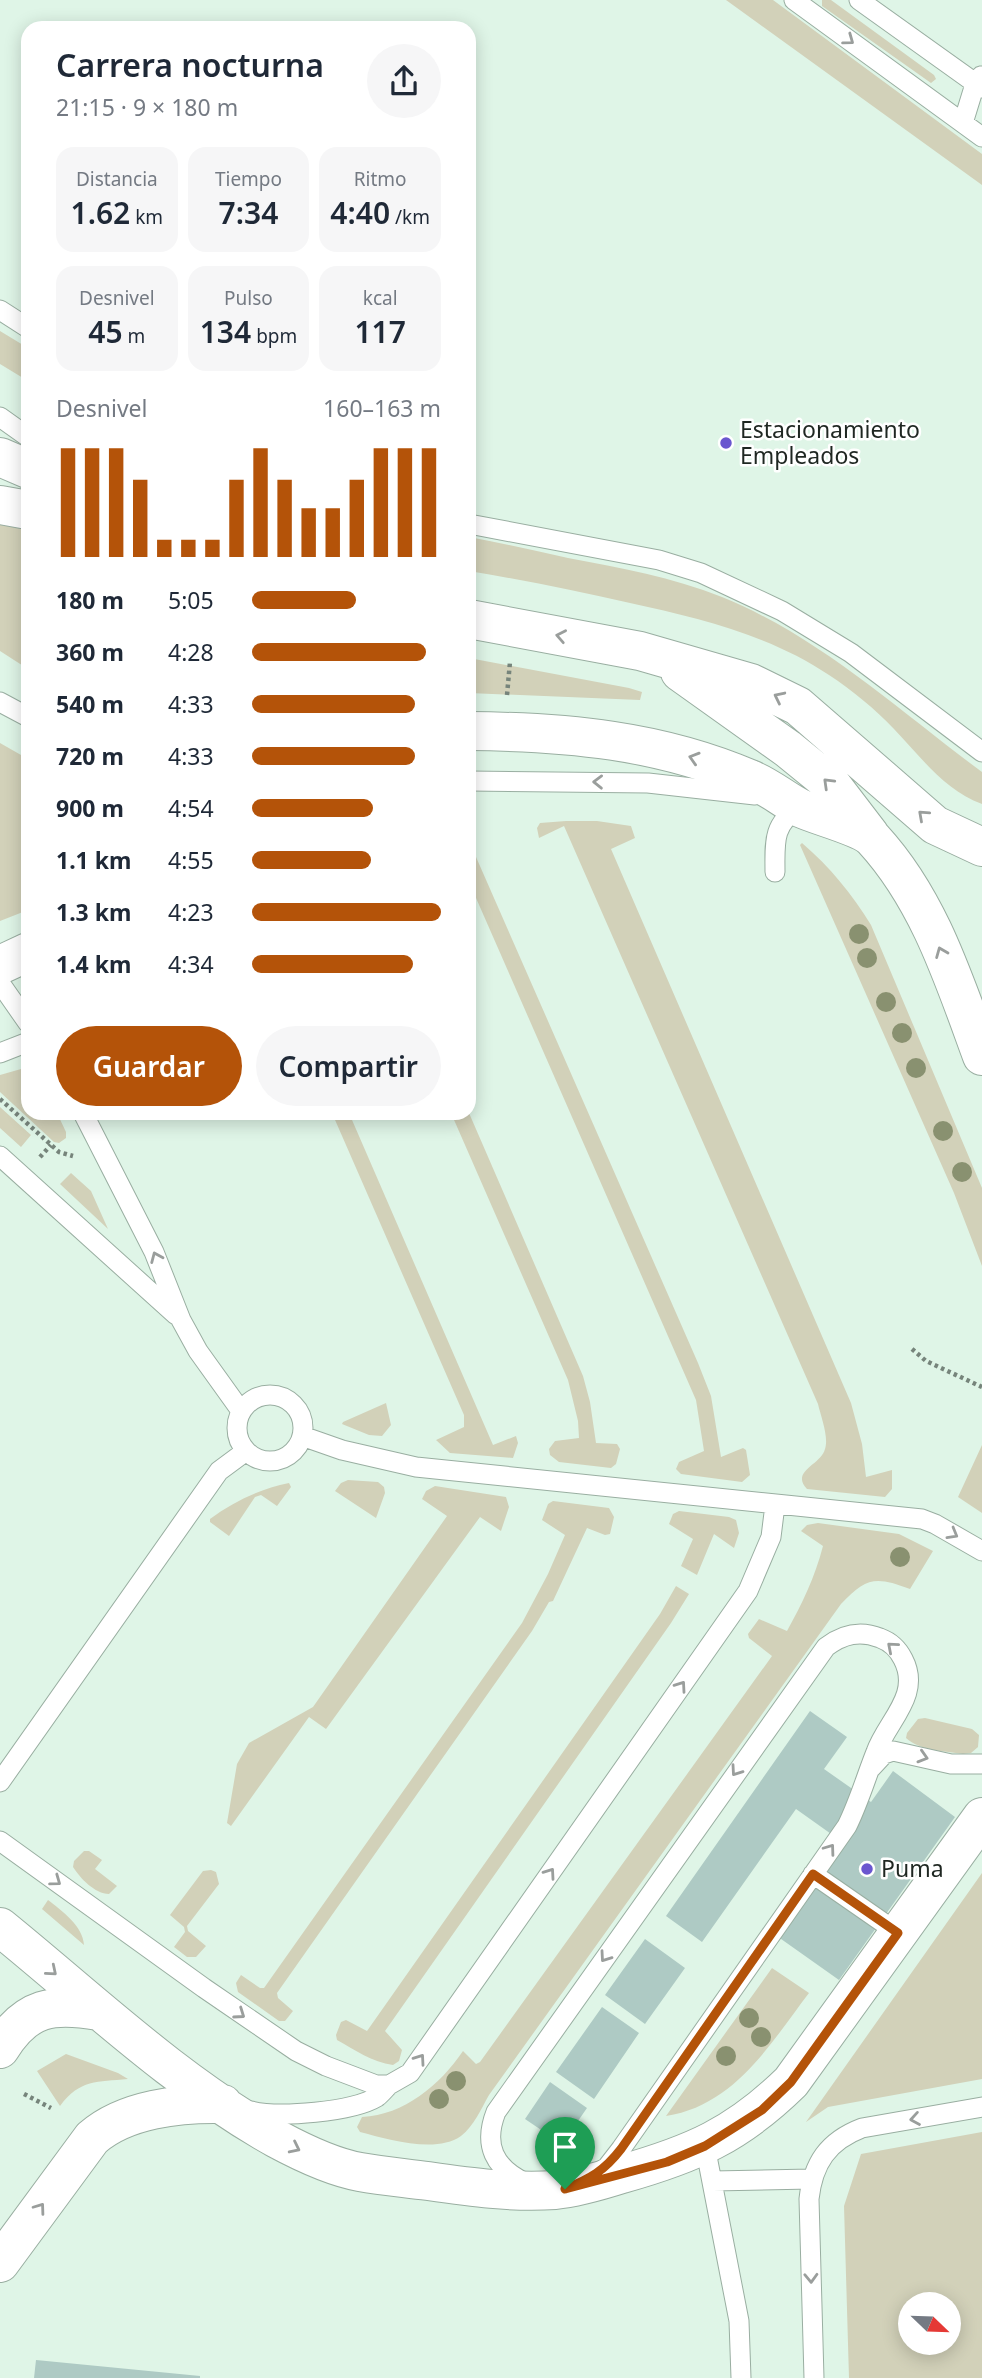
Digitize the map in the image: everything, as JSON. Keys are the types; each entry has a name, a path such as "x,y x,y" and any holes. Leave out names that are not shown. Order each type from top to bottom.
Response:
{"street":[{"path":"0,457 21,465"},
{"path":"0,505 21,509"},
{"path":"476,620 656,656 751,683 798,706 935,825 982,847"},
{"path":"656,656 831,784 926,913 982,1056"},
{"path":"476,731 568,736 658,747 708,762 752,780 793,803 871,836"},
{"path":"0,965 21,956"},
{"path":"0,1927 99,2011 223,2104 287,2143 330,2164 358,2172 484,2189 559,2189 667,2162 709,2164 791,2082 982,1816"},
{"path":"0,2049 8,2036 23,2022 41,2011 57,2006 99,2011"},
{"path":"0,2263 92,2138 103,2128 161,2109 223,2104"}],"lane":[{"path":"794,0 982,137"},
{"path":"859,0 980,82 963,124"},
{"path":"0,310 21,324"},
{"path":"0,418 21,432"},
{"path":"476,525 659,561 701,573 782,611 833,642 883,675 982,752"},
{"path":"0,702 21,713"},
{"path":"476,781 648,783 793,803 775,836 775,872"},
{"path":"0,983 21,1013"},
{"path":"0,1053 21,1045"},
{"path":"86,1120 154,1252 181,1320 198,1351 241,1411"},
{"path":"0,1156 147,1286 181,1320"},
{"path":"279,1395 296,1407 303,1426 302,1436 299,1445 284,1458 264,1461 246,1451 240,1443 237,1422 241,1411 257,1397 279,1395"},
{"path":"302,1436 342,1450 416,1467 922,1519 982,1551"},
{"path":"0,1782 219,1471 246,1451"},
{"path":"223,2104 259,2113 299,2115 357,2104 377,2097 389,2085 410,2073 748,1591 771,1537 775,1505"},
{"path":"871,1634 887,1640 899,1651 906,1665 908,1678 905,1702 882,1737 859,1803 847,1826 813,1874 607,2167 590,2179 559,2189 532,2186 520,2181 499,2164 490,2140 496,2112 814,1661 825,1647 838,1637 871,1634"},
{"path":"870,1769 878,1759 893,1751 951,1764 982,1764"},
{"path":"0,1842 274,2038 365,2083 389,2085"},
{"path":"813,1874 898,1933"},
{"path":"814,2378 809,2199 811,2179 819,2161 832,2145 862,2128 982,2106"},
{"path":"741,2378 739,2321 709,2164 811,2179"}],"path":[{"path":"508,704 514,627"},
{"path":"0,1099 21,1118"},
{"path":"23,1120 59,1152 77,1157 106,1159"},
{"path":"912,1349 926,1361 982,1387"},
{"path":"24,2094 51,2108"}],"green space":[{"path":"726,0 773,0 982,154 982,185"},
{"path":"822,0 831,0 936,79 931,83 822,6"},
{"path":"0,331 21,344 21,377 0,364"},
{"path":"0,522 21,526 21,664 0,651"},
{"path":"476,538 665,579 703,590 758,613 857,676 982,772 982,804 945,782 855,693 783,649 707,622 476,572"},
{"path":"476,659 629,688 642,692 640,700 476,693"},
{"path":"0,743 21,755 21,913 0,921"},
{"path":"597,821 631,826 635,838 611,849 851,1403 862,1444 866,1477 892,1470 892,1489 885,1497 807,1489 803,1483 804,1473 822,1455 826,1444 818,1404 564,826 539,838 537,828 540,823"},
{"path":"802,843 840,881 871,925 982,1188 982,1266 954,1193 800,845"},
{"path":"476,857 698,1363 711,1396 721,1457 743,1448 746,1450 750,1475 742,1482 681,1474 676,1469 679,1462 704,1451 696,1400 476,898"},
{"path":"21,1069 21,1111 0,1092 0,1075"},
{"path":"0,1107 31,1135 21,1147 0,1128"},
{"path":"30,1120 60,1120 66,1138 59,1143 54,1142"},
{"path":"335,1120 352,1120 493,1445 516,1436 518,1443 513,1458 450,1453 436,1440 464,1427 464,1415"},
{"path":"454,1120 472,1120 583,1376 596,1443 617,1444 620,1449 616,1464 611,1468 559,1462 550,1455 549,1449 555,1441 579,1438 578,1421 568,1380"},
{"path":"71,1173 91,1191 108,1229 60,1184"},
{"path":"386,1403 391,1425 382,1436 369,1435 342,1424 343,1422"},
{"path":"982,1445 982,1513 958,1497"},
{"path":"348,1480 378,1482 384,1487 385,1493 376,1518 335,1491 341,1483"},
{"path":"289,1483 291,1487 277,1506 261,1495 255,1497 229,1536 210,1522 210,1519 238,1501"},
{"path":"435,1486 506,1497 509,1507 501,1531 480,1517 326,1729 309,1717 231,1826 227,1823 237,1764 249,1743 313,1707 447,1516 422,1499 426,1491"},
{"path":"553,1501 609,1508 614,1517 610,1534 605,1535 587,1528 553,1601 549,1602 532,1631 277,1993 278,1998 293,2011 285,2021 279,2021 238,1992 236,1983 241,1975 264,1988 522,1623 565,1535 542,1520 548,1504"},
{"path":"679,1511 736,1520 739,1533 734,1548 714,1534 697,1575 681,1566 693,1539 669,1524 673,1514"},
{"path":"818,1523 899,1534 933,1551 910,1589 888,1582 872,1582 858,1588 841,1604 489,2095 466,2132 451,2141 425,2144 397,2141 360,2132 357,2127 362,2117 392,2111 420,2096 454,2064 463,2051 476,2064 480,2062 772,1656 749,1638 748,1634 759,1619 787,1631 808,1590 823,1546 801,1531 807,1525"},
{"path":"676,1586 689,1594 671,1623 385,2031 402,2050 399,2061 393,2065 378,2061 337,2040 341,2022 346,2020 367,2031 660,1614"},
{"path":"925,1718 972,1729 979,1735 978,1747 971,1753 963,1754 918,1746 906,1738 907,1733 918,1719"},
{"path":"84,1851 89,1851 102,1860 95,1869 117,1886 109,1894 93,1888 73,1867 74,1861"},
{"path":"203,1871 216,1872 219,1884 187,1926 188,1931 206,1946 196,1957 187,1957 174,1947 185,1932 184,1927 170,1915"},
{"path":"982,1873 982,2079 828,2107 806,2122"},
{"path":"48,1900 76,1925 84,1945 42,1909"},
{"path":"772,1968 809,1993 765,2051 731,2086 690,2110 666,2116"},
{"path":"66,2054 128,2079 82,2086 60,2106 37,2071"},
{"path":"982,2132 982,2378 849,2378 844,2206 861,2154"}],"building":[{"path":"810,1711 847,1737 824,1769 871,1802 893,1771 955,1817 839,1980 774,1934 841,1841 796,1809 702,1942 666,1916"},
{"path":"645,1939 685,1968 645,2024 605,1995"},
{"path":"602,2007 639,2033 594,2099 556,2072"},
{"path":"550,2082 587,2108 562,2144 525,2119"},
{"path":"36,2360 200,2376 200,2378 34,2378"}],"place":[{"name":"Estacionamiento Empleados","path":"726,443"},
{"name":"Puma","path":"867,1869"}],"route":[{"path":"813,1874 898,1933 791,2082 762,2110 705,2146 667,2162 565,2189 590,2179 607,2167 813,1874"}]}
